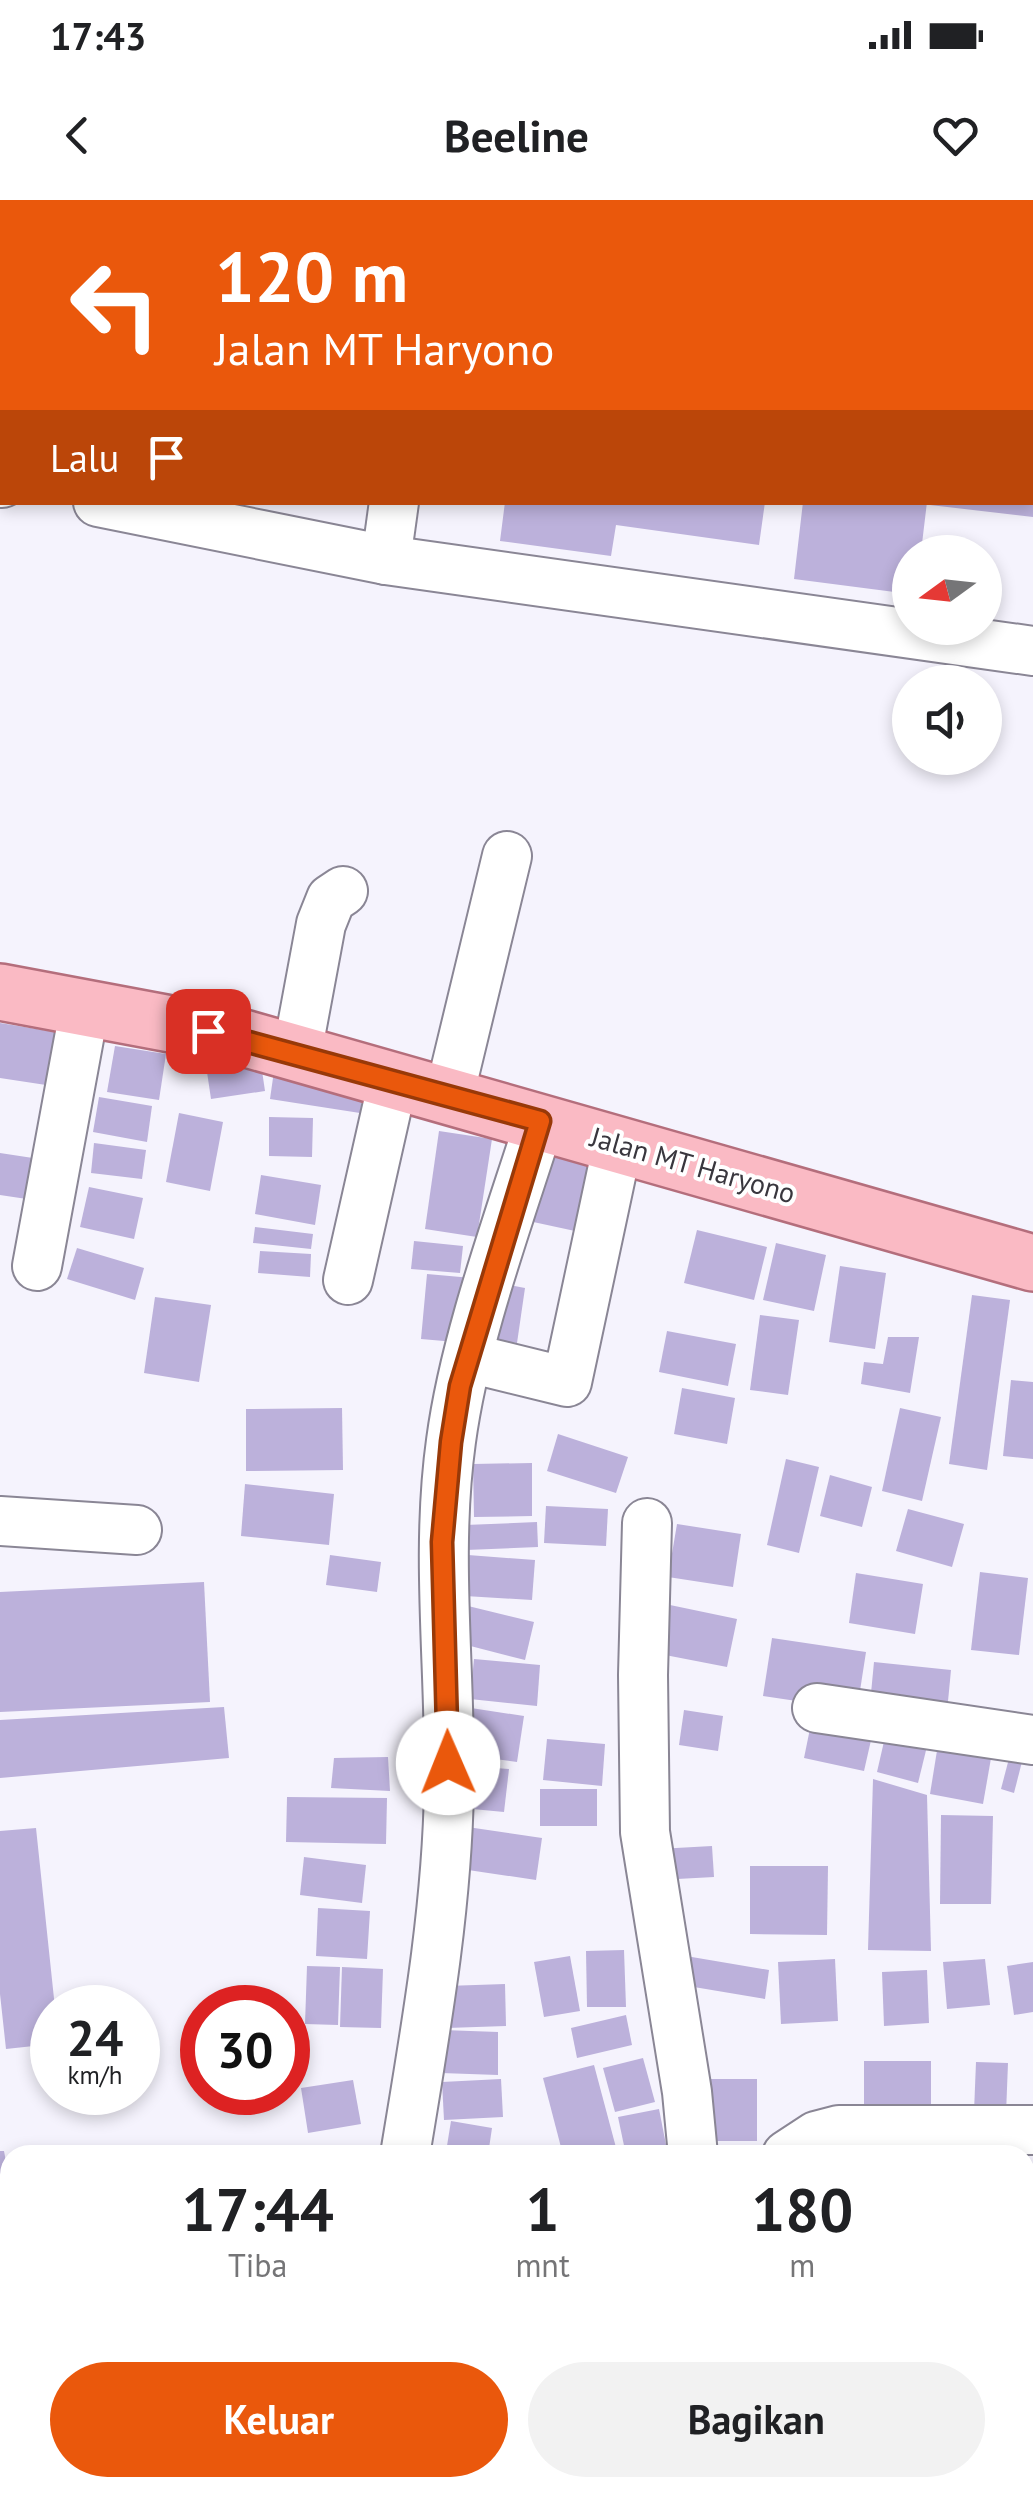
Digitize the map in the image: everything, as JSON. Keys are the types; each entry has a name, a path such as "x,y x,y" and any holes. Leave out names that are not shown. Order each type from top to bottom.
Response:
{"main road":[{"name":"Jalan MT Haryono","path":"0,992 240,1037 1032,1256"}],"street":[{"path":"113,505 386,560 1033,651"},
{"path":"386,560 394,505"},
{"path":"450,1096 508,856"},
{"path":"296,1053 321,924 326,907 342,892"},
{"path":"38,1266 85,1006"},
{"path":"348,1280 393,1081"},
{"path":"408,2145 426,2041 449,1790 442,1542 451,1442 460,1386 540,1121"},
{"path":"470,1358 568,1382 618,1143"},
{"path":"0,1521 137,1530"},
{"path":"647,1523 642,1676 645,1832 692,2145"},
{"path":"816,1708 1033,1740"},
{"path":"803,2145 816,2136 839,2130 1033,2130"}],"building":[{"path":"505,505 765,505 759,545 616,525 611,556 500,541"},
{"path":"803,505 927,505 923,535 892,535 892,592 794,579"},
{"path":"930,505 1033,505 1033,517"},
{"path":"0,1023 55,1032 46,1085 0,1078"},
{"path":"115,1046 166,1054 159,1100 107,1092"},
{"path":"261,1064 265,1091 211,1099 207,1072"},
{"path":"274,1071 364,1085 360,1113 270,1099"},
{"path":"99,1097 152,1106 147,1142 93,1132"},
{"path":"179,1113 223,1122 210,1191 166,1182"},
{"path":"269,1117 313,1118 312,1157 269,1156"},
{"path":"439,1131 492,1139 477,1237 425,1229"},
{"path":"94,1143 146,1150 142,1179 91,1173"},
{"path":"539,1144 591,1155 575,1231 524,1220"},
{"path":"0,1153 46,1160 40,1201 0,1195"},
{"path":"261,1175 321,1185 315,1225 255,1214"},
{"path":"89,1187 143,1198 134,1239 80,1227"},
{"path":"255,1227 313,1234 311,1249 253,1243"},
{"path":"697,1230 767,1247 754,1300 684,1283"},
{"path":"414,1241 463,1246 460,1273 411,1269"},
{"path":"776,1243 826,1255 814,1311 763,1300"},
{"path":"77,1248 144,1268 135,1300 67,1279"},
{"path":"260,1251 311,1254 310,1277 258,1273"},
{"path":"840,1266 886,1273 875,1349 829,1342"},
{"path":"427,1274 472,1278 467,1343 421,1339"},
{"path":"498,1283 525,1288 517,1343 490,1339"},
{"path":"972,1295 1010,1300 987,1470 949,1464"},
{"path":"155,1297 211,1305 199,1382 144,1373"},
{"path":"760,1315 799,1320 788,1395 750,1390"},
{"path":"667,1331 736,1344 728,1386 659,1372"},
{"path":"888,1337 919,1337 910,1393 861,1384 864,1362 883,1364"},
{"path":"1011,1380 1033,1382 1033,1459 1003,1456"},
{"path":"682,1388 735,1398 727,1444 674,1434"},
{"path":"342,1408 343,1470 246,1471 246,1409"},
{"path":"900,1408 941,1417 922,1501 882,1491"},
{"path":"558,1434 628,1457 616,1493 547,1471"},
{"path":"786,1459 819,1467 799,1553 767,1545"},
{"path":"532,1463 532,1516 474,1517 473,1464"},
{"path":"830,1475 872,1487 862,1527 820,1516"},
{"path":"245,1484 334,1494 329,1545 241,1536"},
{"path":"546,1506 608,1509 606,1546 544,1543"},
{"path":"908,1509 964,1524 952,1567 896,1551"},
{"path":"537,1522 538,1547 466,1550 465,1525"},
{"path":"677,1524 741,1534 733,1587 668,1577"},
{"path":"330,1555 381,1562 377,1592 326,1585"},
{"path":"468,1555 535,1560 532,1600 465,1596"},
{"path":"980,1572 1028,1578 1019,1655 971,1650"},
{"path":"856,1573 923,1584 915,1634 849,1623"},
{"path":"204,1582 210,1702 0,1712 0,1592"},
{"path":"464,1605 534,1622 525,1660 455,1642"},
{"path":"670,1605 737,1619 727,1667 660,1654"},
{"path":"772,1638 866,1652 857,1710 763,1696"},
{"path":"474,1659 540,1665 537,1706 470,1699"},
{"path":"874,1662 951,1670 946,1722 869,1714"},
{"path":"458,1706 524,1716 517,1762 452,1753"},
{"path":"224,1707 229,1758 0,1778 0,1720"},
{"path":"684,1710 723,1716 718,1751 679,1745"},
{"path":"813,1714 874,1727 864,1771 804,1758"},
{"path":"888,1724 930,1734 918,1783 877,1772"},
{"path":"940,1732 994,1741 983,1804 930,1794"},
{"path":"547,1739 605,1744 602,1786 543,1780"},
{"path":"1012,1747 1025,1750 1014,1793 1001,1789"},
{"path":"388,1757 390,1791 331,1788 334,1758"},
{"path":"466,1766 509,1769 504,1812 462,1808"},
{"path":"873,1779 927,1795 931,1951 868,1950"},
{"path":"540,1789 597,1789 597,1826 540,1826"},
{"path":"287,1797 387,1798 386,1844 286,1842"},
{"path":"941,1815 993,1816 991,1904 940,1904"},
{"path":"454,1825 542,1838 536,1880 448,1867"},
{"path":"36,1828 53,1985 30,1985 30,2046 6,2049 0,1994 0,1831"},
{"path":"712,1846 714,1877 659,1880 658,1849"},
{"path":"304,1857 366,1865 362,1903 300,1895"},
{"path":"750,1866 828,1866 827,1935 750,1934"},
{"path":"318,1908 370,1911 367,1959 316,1956"},
{"path":"624,1950 626,2007 587,2007 586,1951"},
{"path":"680,1955 769,1970 765,1999 676,1984"},
{"path":"570,1956 580,2011 544,2017 534,1962"},
{"path":"835,1959 838,2021 781,2024 778,1962"},
{"path":"985,1959 990,2005 947,2009 943,1962"},
{"path":"1033,1962 1033,2012 1014,2015 1007,1966"},
{"path":"307,1966 340,1967 338,2025 310,2024 310,1985 306,1985"},
{"path":"342,1967 383,1969 381,2028 340,2027"},
{"path":"927,1970 929,2023 884,2026 882,1972"},
{"path":"505,1984 506,2026 447,2028 446,1986"},
{"path":"626,2015 632,2045 577,2058 571,2028"},
{"path":"443,2030 498,2032 498,2075 441,2073"},
{"path":"643,2058 655,2102 615,2112 603,2068"},
{"path":"864,2061 931,2061 931,2113 864,2113"},
{"path":"976,2062 1008,2063 1006,2114 974,2112"},
{"path":"594,2065 615,2145 560,2145 543,2078"},
{"path":"501,2079 503,2117 444,2120 442,2082"},
{"path":"707,2079 757,2079 757,2141 707,2141"},
{"path":"353,2080 361,2124 308,2133 305,2115 310,2115 310,2087"},
{"path":"659,2109 666,2145 624,2145 618,2117"},
{"path":"451,2121 492,2128 489,2145 447,2145"}],"route":[{"path":"208,1031 540,1121 460,1386 451,1442 442,1542 448,1763"}]}
